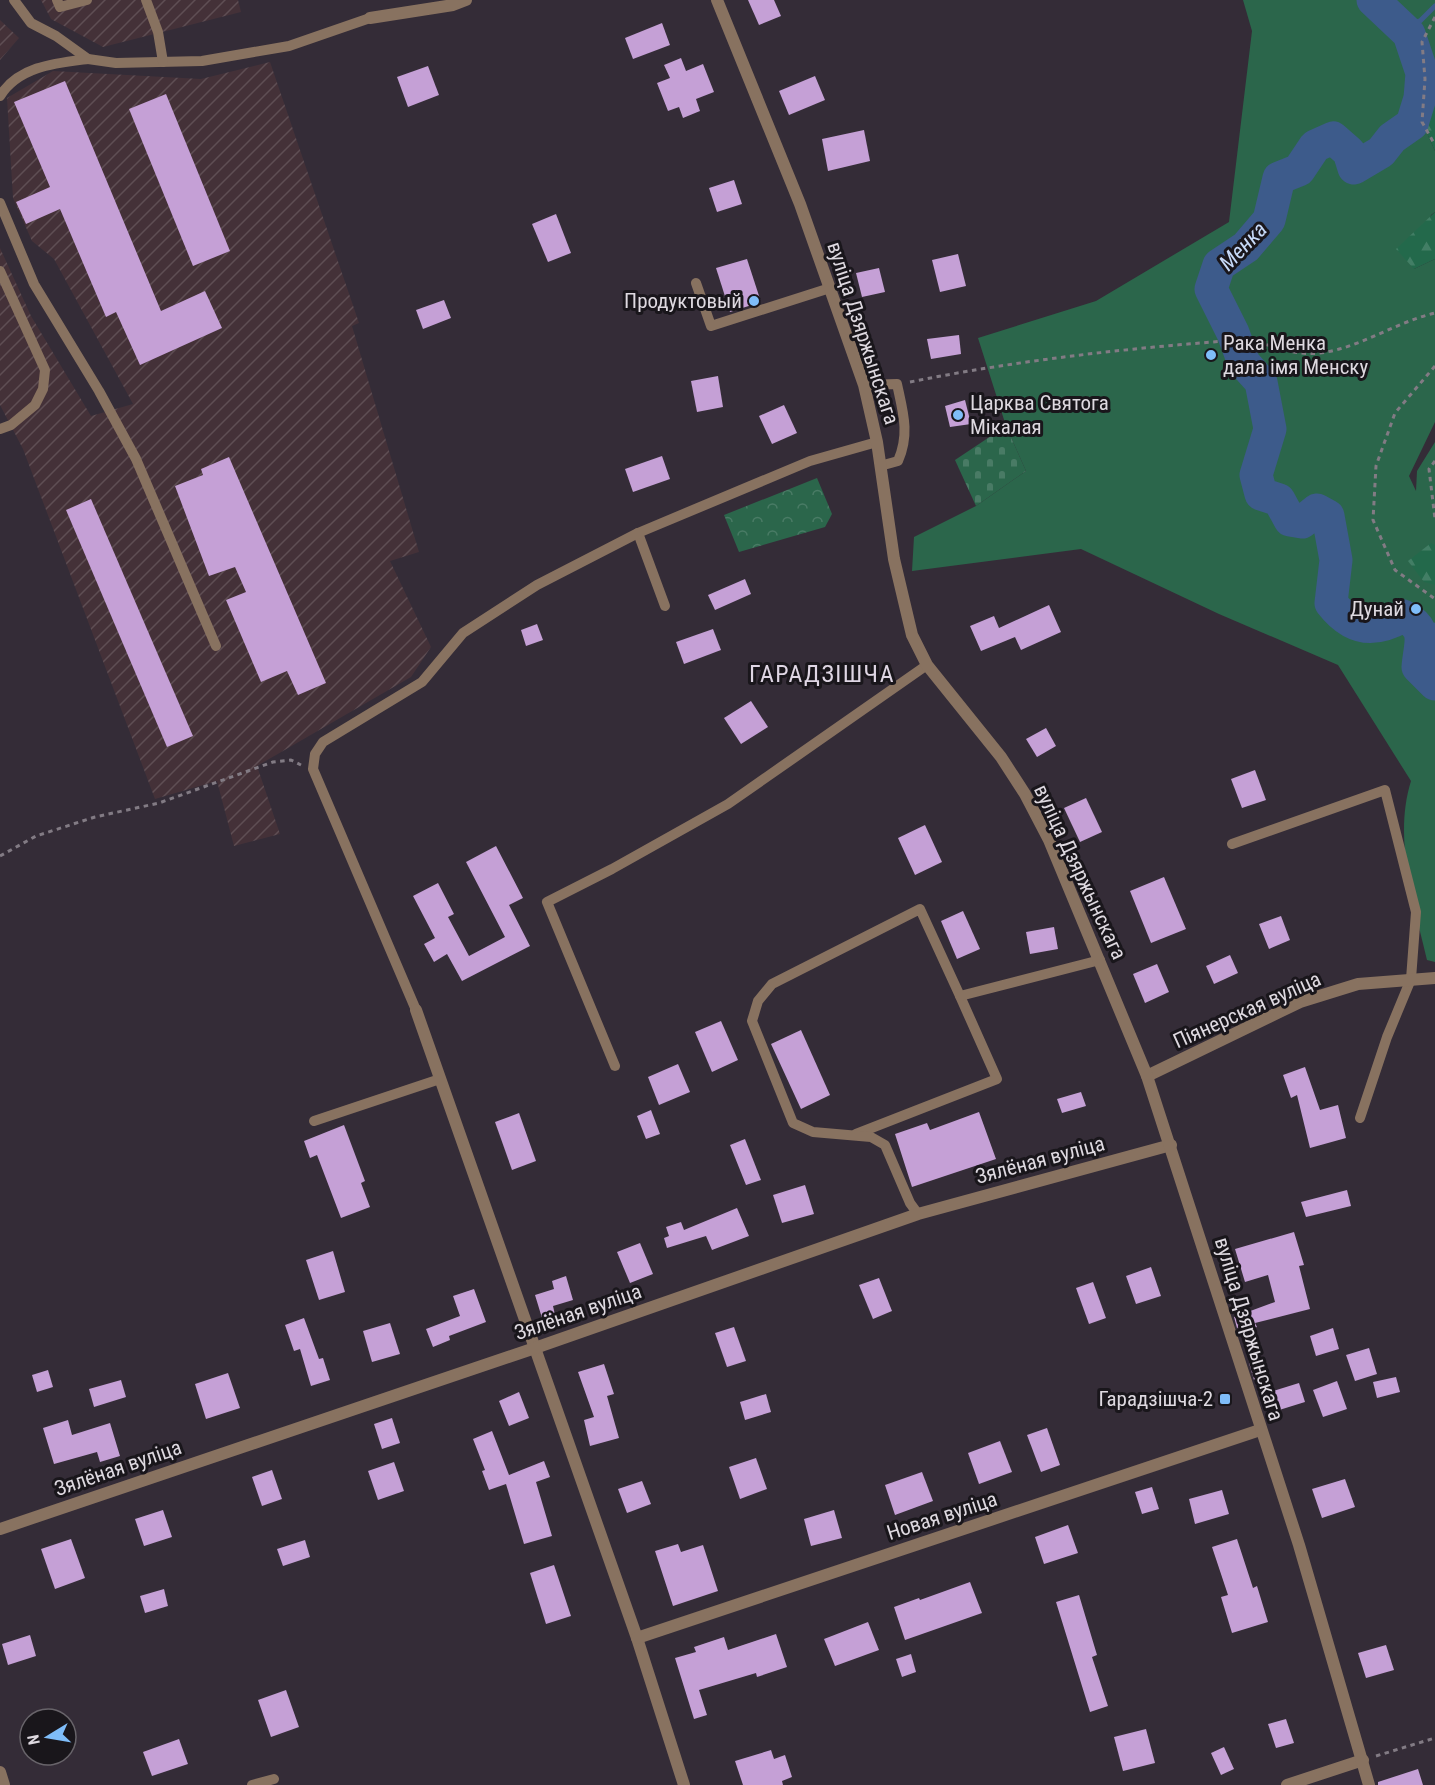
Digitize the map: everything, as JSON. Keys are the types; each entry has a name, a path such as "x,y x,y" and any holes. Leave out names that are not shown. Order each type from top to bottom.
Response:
{"street":[{"path":"370,18 453,5 466,0"},
{"name":"вуліца Дзяржынскага","path":"717,0 800,204 864,386 878,442 901,596 912,635 927,665 1001,757 1025,794 1049,840 1148,1076 1172,1144 1260,1430 1299,1545 1369,1785"},
{"name":"Піянерская вуліца","path":"1148,1076 1300,1002 1358,984 1435,978"},
{"path":"416,1010 637,1638 684,1785"},
{"name":"Зялёная вуліца","path":"0,1528 535,1348 918,1214 1172,1144"},
{"name":"Новая вуліца","path":"637,1638 1260,1430"},
{"path":"1287,1785 1363,1760"},
{"path":"0,1772 4,1785"}],"lane":[{"path":"14,0 30,23 56,36 88,59"},
{"path":"57,0 60,8 87,0"},
{"path":"146,0 158,32 163,62"},
{"path":"0,96 21,76 47,64 88,59 116,63 202,61 289,46 370,18"},
{"path":"0,203 34,284 99,391 136,459 216,646"},
{"path":"0,271 45,370 43,389 35,405 11,425 0,429"},
{"path":"696,283 711,326 830,288"},
{"path":"864,386 897,384 907,427 904,449 898,461 880,466"},
{"path":"416,1010 313,769 315,754 323,742 422,682 463,633 537,585 638,533 810,461 878,442"},
{"path":"638,533 665,606"},
{"path":"615,1066 548,902 728,804 927,665"},
{"path":"1232,844 1385,790 1416,912 1411,979 1387,1037 1360,1118"},
{"path":"853,1135 997,1079 920,909 772,984 758,1001 752,1021 793,1124 813,1132 871,1137 885,1145 910,1203 918,1214"},
{"path":"960,996 1100,960"},
{"path":"314,1121 440,1079"},
{"path":"252,1785 274,1779"}],"path":[{"path":"1435,17 1422,42 1425,79 1422,122 1435,145"},
{"path":"897,384 1072,355 1243,340 1287,352 1318,354 1339,349 1415,318 1435,313"},
{"path":"1435,366 1395,413 1376,466 1373,520 1395,570 1435,599"},
{"path":"1435,461 1428,469 1435,519"},
{"path":"0,856 36,836 95,817 159,803 273,762 291,760 313,769"},
{"path":"1363,1760 1435,1738"}],"shaded area":[{"path":"41,0 238,0 241,12 103,47 51,19"},
{"path":"0,20 19,38 0,60"},
{"path":"270,62 359,323 352,326 419,552 390,561 431,647 411,677 257,766 280,834 234,846 217,781 155,799 23,449 0,405 0,248 31,316 91,416 133,404 54,259 32,241 13,198 7,98 53,71 201,79"}],"green space":[{"path":"1243,0 1435,0 1435,139 1422,122 1435,151 1435,212 1431,215 1414,269 1435,259 1435,422 1409,476 1416,491 1417,471 1435,442 1435,962 1427,960 1407,871 1404,825 1411,781 1338,665 1219,614 1081,549 912,571 914,537 976,506 1026,471 1006,426 978,338 1096,301 1229,222 1252,31"},
{"path":"1435,59 1435,151 1422,122 1428,68"},
{"path":"1435,212 1435,259 1414,269 1396,249"},
{"path":"1006,426 1026,471 976,506 955,460"},
{"path":"817,478 832,514 825,527 739,552 724,515"},
{"path":"1431,543 1435,545 1435,585 1424,582 1408,561"}],"building":[{"path":"748,0 774,0 781,16 759,25"},
{"path":"662,23 670,45 633,59 625,38"},
{"path":"681,58 686,71 703,64 714,92 696,99 700,111 683,118 679,107 668,111 657,83 670,78 664,65"},
{"path":"428,66 439,95 408,107 397,77"},
{"path":"815,76 825,100 789,115 779,91"},
{"path":"65,81 161,311 205,291 222,328 140,365 116,312 106,317 60,209 26,224 16,202 50,187 14,102"},
{"path":"166,94 230,251 193,266 129,109"},
{"path":"864,130 870,161 828,171 822,139"},
{"path":"734,180 742,204 717,212 709,188"},
{"path":"556,214 571,253 548,262 532,224"},
{"path":"958,254 966,286 940,292 932,260"},
{"path":"747,259 761,302 730,312 716,268"},
{"path":"879,268 885,292 862,297 856,273"},
{"path":"444,300 451,318 423,329 416,310"},
{"path":"959,335 961,354 931,359 927,339"},
{"path":"718,376 723,407 697,412 691,381"},
{"name":"Царква Святога Мікалая","path":"965,400 971,424 950,427 945,406"},
{"path":"784,405 797,433 772,444 759,416"},
{"path":"662,456 670,479 633,492 625,469"},
{"path":"229,457 326,683 298,695 287,671 261,682 226,600 246,592 235,567 209,576 175,486 203,475 201,469"},
{"path":"91,499 193,736 167,747 66,510"},
{"path":"745,579 751,594 715,610 708,595"},
{"path":"1049,605 1061,632 1021,650 1015,637 981,651 970,626 994,616 999,628"},
{"path":"537,624 543,640 526,646 521,630"},
{"path":"713,629 721,650 684,664 676,642"},
{"path":"751,701 768,727 741,744 724,718"},
{"path":"1046,728 1056,746 1037,757 1026,739"},
{"path":"1255,770 1266,800 1242,808 1231,779"},
{"path":"1086,798 1102,832 1080,842 1064,808"},
{"path":"925,825 942,862 915,875 898,838"},
{"path":"496,846 523,898 509,905 530,946 462,981 447,954 434,962 424,944 435,938 413,896 438,883 454,914 448,917 469,956 505,937 466,862"},
{"path":"1164,877 1186,929 1151,943 1130,891"},
{"path":"963,911 980,949 957,959 941,921"},
{"path":"1281,916 1290,940 1269,949 1259,924"},
{"path":"1054,927 1058,949 1030,954 1026,932"},
{"path":"1230,955 1238,973 1214,984 1206,966"},
{"path":"1157,964 1169,992 1145,1003 1133,974"},
{"path":"721,1021 738,1060 712,1072 695,1032"},
{"path":"801,1030 830,1095 801,1109 771,1044"},
{"path":"678,1064 690,1092 659,1105 648,1077"},
{"path":"1305,1067 1320,1110 1338,1105 1346,1138 1310,1148 1297,1095 1291,1098 1283,1075"},
{"path":"1081,1092 1086,1106 1062,1113 1057,1099"},
{"path":"651,1110 660,1134 646,1139 637,1116"},
{"path":"979,1112 996,1159 912,1187 895,1134 927,1123 930,1130"},
{"path":"519,1113 536,1161 512,1170 495,1122"},
{"path":"344,1125 365,1181 361,1183 370,1207 341,1218 317,1155 310,1158 304,1141"},
{"path":"745,1139 761,1180 746,1185 730,1145"},
{"path":"805,1185 814,1214 782,1223 773,1195"},
{"path":"1347,1190 1351,1206 1306,1217 1301,1202"},
{"path":"737,1208 749,1236 712,1250 706,1236 667,1248 664,1238 669,1236 666,1227 681,1222 684,1230"},
{"path":"1294,1232 1304,1265 1299,1266 1310,1309 1255,1323 1257,1327 1244,1332 1242,1326 1237,1328 1234,1317 1275,1302 1268,1275 1245,1282 1235,1249"},
{"path":"640,1243 653,1274 630,1283 617,1252"},
{"path":"333,1251 345,1292 319,1300 306,1260"},
{"path":"1151,1267 1161,1296 1136,1304 1126,1276"},
{"path":"566,1276 573,1300 553,1306 555,1315 542,1318 535,1295 554,1289 552,1281"},
{"path":"879,1278 892,1311 873,1319 859,1285"},
{"path":"1093,1282 1106,1318 1089,1324 1076,1288"},
{"path":"474,1289 486,1322 449,1336 450,1340 433,1347 426,1329 460,1316 453,1296"},
{"path":"304,1318 319,1359 323,1358 330,1380 311,1386 300,1349 294,1351 285,1325"},
{"path":"390,1323 400,1354 372,1362 363,1331"},
{"path":"734,1327 746,1361 727,1367 715,1333"},
{"path":"1333,1328 1339,1349 1316,1356 1310,1336"},
{"path":"1369,1348 1377,1374 1355,1381 1346,1355"},
{"path":"1260,1359 1266,1376 1254,1380 1249,1363"},
{"path":"604,1364 614,1394 607,1396 619,1438 590,1446 584,1420 594,1417 578,1372"},
{"path":"48,1370 53,1387 37,1392 32,1375"},
{"path":"228,1373 240,1408 206,1419 195,1384"},
{"path":"1396,1377 1400,1392 1377,1398 1373,1382"},
{"path":"121,1380 126,1397 94,1407 89,1389"},
{"path":"1337,1381 1347,1409 1323,1417 1313,1390"},
{"path":"1299,1383 1305,1402 1276,1411 1270,1392"},
{"path":"519,1392 529,1418 509,1426 499,1401"},
{"path":"766,1394 771,1412 745,1420 740,1402"},
{"path":"392,1418 400,1443 382,1449 374,1424"},
{"path":"68,1420 72,1435 110,1423 120,1456 100,1462 97,1452 54,1464 43,1428"},
{"path":"1047,1428 1060,1465 1041,1472 1027,1435"},
{"path":"492,1431 509,1475 544,1461 550,1477 536,1482 552,1536 524,1544 506,1484 489,1490 482,1471 485,1470 473,1439"},
{"path":"1000,1441 1012,1472 979,1484 968,1453"},
{"path":"756,1458 767,1489 740,1499 729,1467"},
{"path":"394,1462 404,1491 378,1500 368,1471"},
{"path":"272,1470 282,1499 262,1506 252,1477"},
{"path":"922,1472 933,1501 895,1515 885,1485"},
{"path":"1345,1479 1355,1507 1322,1518 1312,1489"},
{"path":"642,1481 651,1504 627,1513 618,1489"},
{"path":"1152,1487 1159,1509 1142,1514 1135,1492"},
{"path":"1222,1490 1229,1514 1195,1524 1189,1499"},
{"path":"163,1510 172,1537 144,1546 135,1519"},
{"path":"834,1510 842,1538 811,1546 804,1519"},
{"path":"1068,1525 1078,1553 1044,1564 1035,1537"},
{"path":"71,1539 85,1578 55,1589 41,1549"},
{"path":"1237,1539 1253,1588 1257,1586 1268,1622 1232,1633 1221,1597 1228,1595 1212,1547"},
{"path":"305,1540 310,1557 283,1566 277,1549"},
{"path":"678,1544 681,1552 703,1545 718,1591 673,1606 655,1551"},
{"path":"554,1565 571,1616 546,1624 530,1573"},
{"path":"970,1582 982,1613 905,1640 894,1607"},
{"path":"164,1589 168,1606 145,1613 140,1596"},
{"path":"1079,1595 1097,1655 1092,1657 1108,1706 1090,1712 1056,1602"},
{"path":"868,1622 879,1650 835,1666 824,1639"},
{"path":"776,1634 787,1667 757,1677 756,1673 699,1690 707,1715 694,1719 675,1658 696,1652 694,1647 724,1637 728,1650"},
{"path":"30,1635 36,1656 8,1665 2,1644"},
{"path":"1386,1645 1394,1670 1366,1678 1358,1653"},
{"path":"911,1654 916,1672 902,1677 896,1659"},
{"path":"286,1690 299,1727 271,1737 258,1700"},
{"path":"1286,1719 1294,1743 1276,1748 1268,1724"},
{"path":"1146,1729 1155,1763 1123,1771 1114,1737"},
{"path":"179,1739 188,1764 152,1776 143,1752"},
{"path":"1224,1747 1234,1769 1221,1775 1211,1753"},
{"path":"771,1750 774,1759 785,1755 792,1777 782,1781 783,1785 743,1785 735,1761"},
{"path":"1418,1769 1423,1785 1378,1785 1378,1782"}],"waterway":[{"name":"Менка","path":"1373,0 1409,34 1422,73 1420,98 1412,124 1392,138 1381,152 1354,168 1349,152 1333,138 1315,146 1299,170 1279,178 1269,220 1246,247 1219,265 1211,289 1233,333 1244,363 1261,382 1270,429 1256,475 1261,494 1279,500 1290,520 1302,522 1317,510 1328,516 1336,560 1331,603 1347,619 1364,626 1382,625 1403,616 1411,621 1417,626 1421,637 1418,667 1435,684"},
{"path":"1402,25 1420,21 1435,6"},
{"name":"Дунай","path":"1421,633 1435,625"}],"place":[{"name":"Продуктовый","path":"754,301"},
{"name":"Рака Менка дала імя Менску","path":"1211,355"},
{"name":"Царква Святога Мікалая","path":"958,415"},
{"name":"Дунай","path":"1416,609"},
{"name":"Гарадзішча-2","path":"1225,1399"}],"district":[{"name":"ГАРАДЗІШЧА","path":"822,674"}]}
